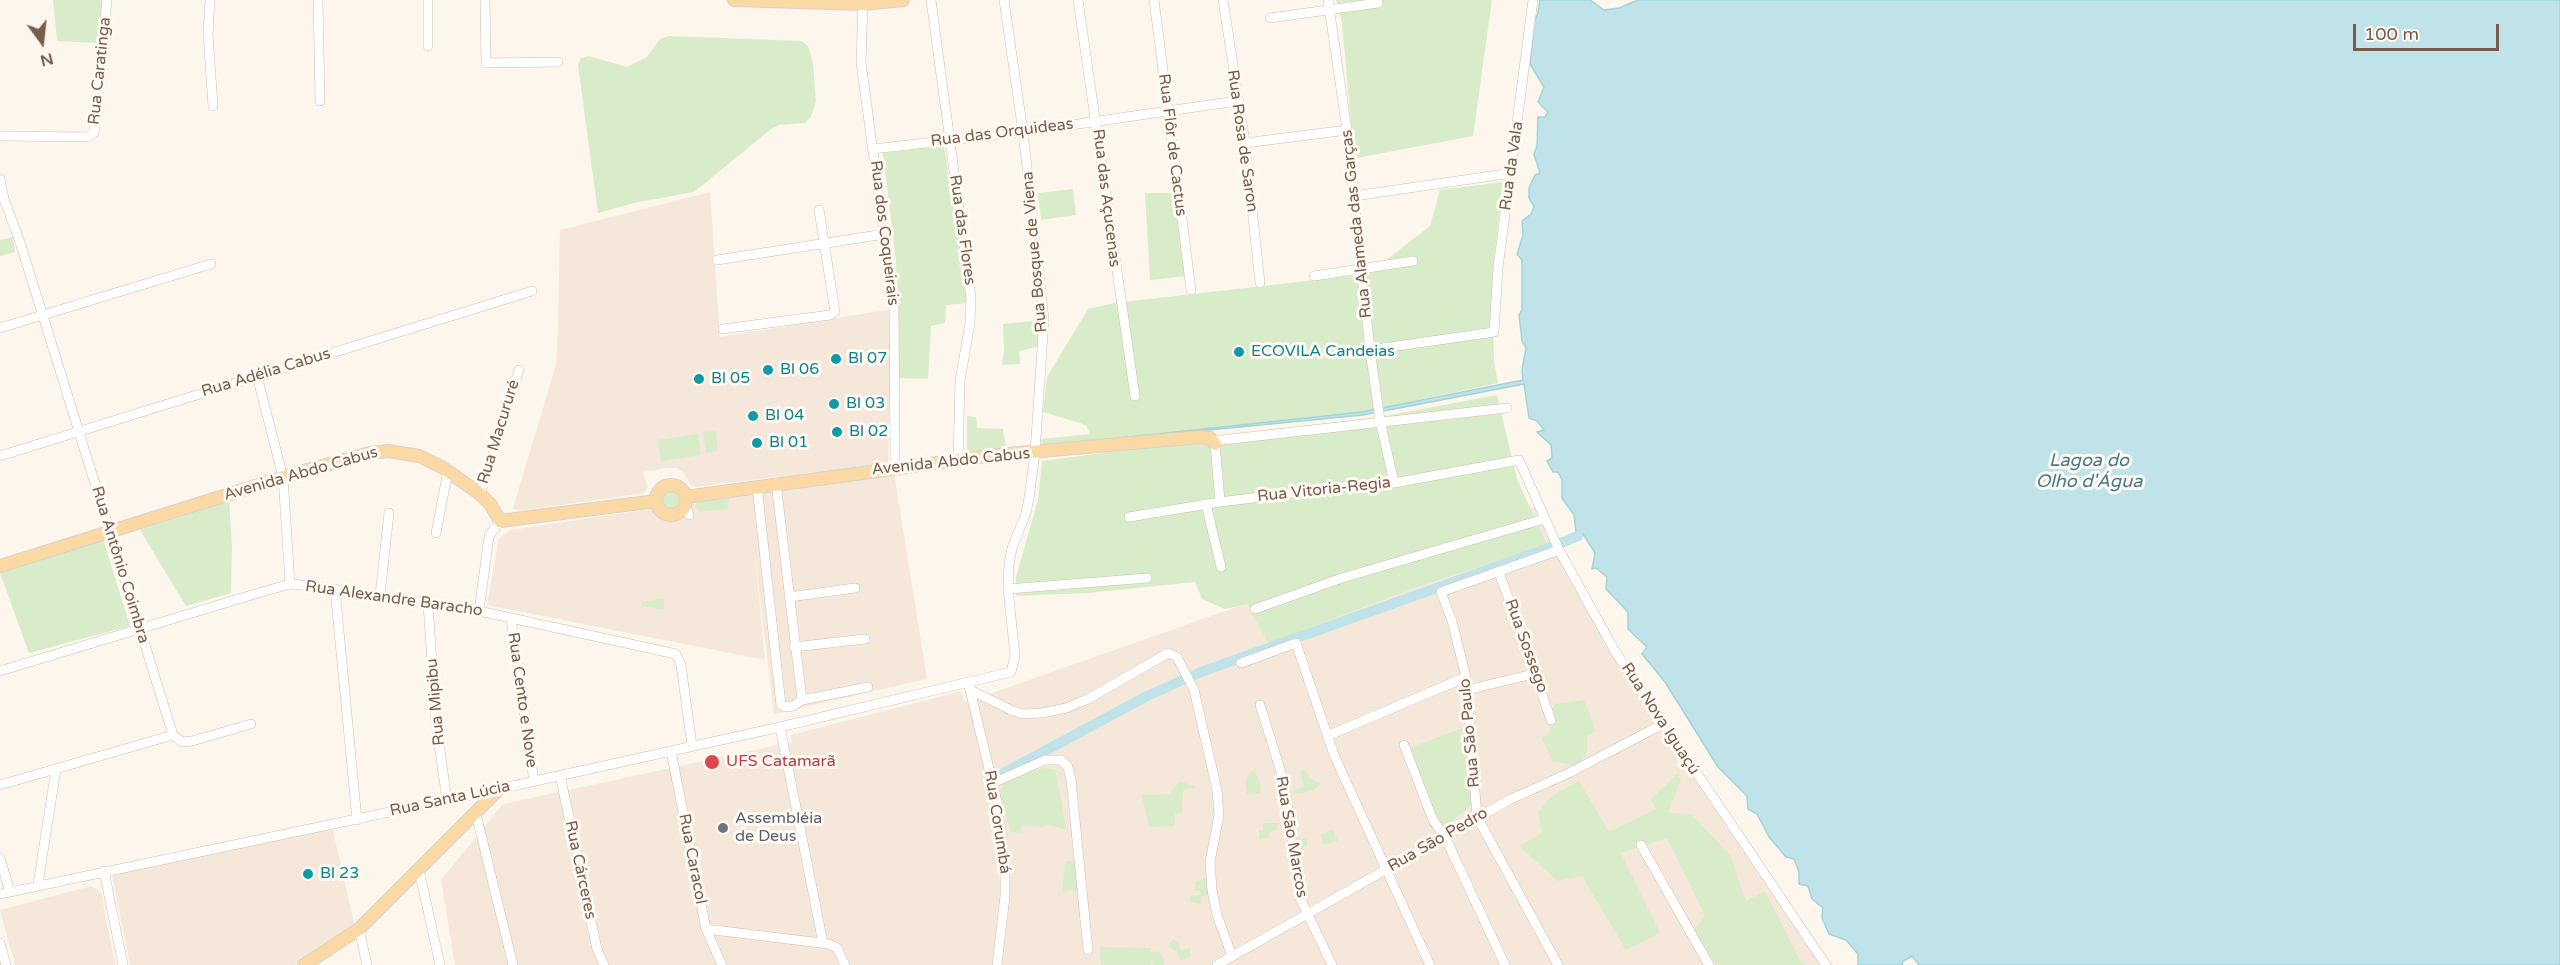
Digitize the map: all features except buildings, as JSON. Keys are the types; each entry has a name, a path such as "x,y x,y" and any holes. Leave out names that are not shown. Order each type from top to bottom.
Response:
{"main road":[{"path":"734,0 863,2 903,0"},
{"name":"Avenida Abdo Cabus","path":"686,497 958,460 1200,437 1214,442"},
{"name":"Avenida Abdo Cabus","path":"0,566 283,477 361,455 388,451 419,456 448,471 480,494 491,505 500,521"},
{"path":"666,486 676,486 686,497 685,512 674,515 664,513 656,501 659,492 666,486"},
{"path":"500,521 656,501"},
{"path":"304,965 359,929 499,789"}],"street":[{"name":"Rua Caratinga","path":"0,136 87,137 94,133 107,0"},
{"path":"210,0 208,34 213,106"},
{"path":"318,0 320,101"},
{"path":"428,0 428,46"},
{"path":"485,0 486,63 558,62"},
{"name":"Rua das Flores","path":"931,0 971,298 970,323 960,381 958,460"},
{"name":"Rua Bosque de Viena","path":"969,686 1011,672 1013,668 1015,656 1008,589 1012,548 1026,513 1035,453 1044,319 1023,132 1004,0"},
{"name":"Rua das Açucenas","path":"1078,0 1135,396"},
{"name":"Rua Flôr de Cactus","path":"1154,0 1191,290"},
{"name":"Rua Rosa de Saron","path":"1223,0 1245,143 1260,283"},
{"name":"Rua da Vala","path":"1370,350 1494,332 1498,268 1533,0"},
{"name":"Rua dos Coqueirais","path":"863,2 861,62 885,234 895,330 895,467"},
{"path":"1270,18 1328,5 1378,3"},
{"name":"Rua Alameda das Garças","path":"1328,5 1347,130 1378,408 1394,483"},
{"name":"Rua das Orquideas","path":"873,149 1023,132 1237,101"},
{"path":"1245,143 1347,130"},
{"path":"1354,196 1512,173"},
{"name":"Rua Antônio Coimbra","path":"0,179 4,199 43,316 173,735"},
{"path":"723,329 830,315 835,312 819,210"},
{"path":"717,260 885,234"},
{"path":"1314,276 1413,261"},
{"path":"0,328 211,264"},
{"name":"Rua Adélia Cabus","path":"0,456 532,291"},
{"name":"Rua Macururé","path":"480,494 519,370"},
{"path":"256,376 283,477 290,584"},
{"path":"1220,502 1214,442 1507,408"},
{"name":"Rua Vitoria-Regia","path":"1129,517 1220,502 1382,482 1394,483 1519,460"},
{"name":"Rua Nova Iguaçú","path":"1519,460 1558,550 1611,644 1826,965"},
{"path":"436,533 448,471"},
{"path":"776,483 802,700"},
{"path":"756,486 780,701 786,707 799,704 802,700 868,687"},
{"path":"1206,504 1221,567"},
{"path":"380,595 388,513"},
{"path":"1255,609 1342,578 1544,519"},
{"path":"479,611 489,536 500,521"},
{"path":"1499,572 1558,550"},
{"name":"Rua São Paulo","path":"1499,572 1441,592 1452,621 1466,677 1478,817 1558,965"},
{"name":"Rua Sossego","path":"1499,572 1537,673 1551,720"},
{"path":"1008,589 1147,578"},
{"name":"Rua Alexandre Baracho","path":"0,671 290,584 380,595 479,611 676,654 681,665 692,746"},
{"path":"789,597 855,588"},
{"path":"335,589 357,820"},
{"name":"Rua Mipibu","path":"428,603 436,723 447,800"},
{"name":"Rua Cento e Nove","path":"511,619 534,781"},
{"path":"794,647 865,639"},
{"path":"1240,663 1296,644 1327,736 1430,965"},
{"path":"969,686 1013,711 1023,714 1042,713 1065,708 1088,699 1168,653 1177,657 1189,678 1217,790 1219,815 1210,862 1212,890 1217,915 1232,956"},
{"path":"1467,690 1537,673"},
{"path":"1327,736 1466,677"},
{"name":"Rua Santa Lúcia","path":"5,893 38,884 357,820 969,686"},
{"name":"Rua Corumbá","path":"969,686 993,783 1006,881 997,965"},
{"name":"Rua São Marcos","path":"1260,705 1284,782 1297,885 1332,965"},
{"path":"0,785 173,735 182,742 192,741 251,724"},
{"name":"Rua São Pedro","path":"1217,965 1478,817 1663,724"},
{"path":"780,727 823,943"},
{"path":"1404,745 1434,820 1445,837 1505,965"},
{"name":"Rua Caracol","path":"671,751 706,929 722,965"},
{"path":"993,783 1045,760 1061,760 1068,767 1088,950"},
{"path":"38,884 56,769"},
{"name":"Rua Cárceres","path":"560,775 597,950 604,965"},
{"path":"476,814 513,965"},
{"path":"1641,845 1709,965"},
{"path":"0,858 5,893"},
{"path":"419,870 440,965"},
{"path":"104,871 123,965"},
{"path":"359,929 367,965"},
{"path":"706,929 823,943 837,948 845,965"},
{"path":"0,943 6,965"}],"shaded area":[{"path":"710,192 720,337 893,309 888,461 890,463 695,487 690,484 682,471 677,468 667,468 643,472 648,487 644,493 519,511 513,508 557,361 560,230"},
{"path":"894,473 927,679 774,714 755,556 765,660 487,605 499,538 511,530 649,509 662,519 675,519 686,513 693,502"},
{"path":"1538,506 1578,587 1672,731 1833,965 455,965 441,880 503,804 792,742 791,735 962,691 964,702 975,699 1248,603"},
{"path":"332,826 355,928 294,965 130,965 111,869"},
{"path":"91,886 101,892 115,965 15,965 0,910"}],"green space":[{"path":"53,0 102,0 100,43 57,41"},
{"path":"1336,0 1492,0 1473,136 1357,158 1352,133 1342,23"},
{"path":"668,36 802,41 808,46 813,63 816,101 811,117 805,123 779,125 771,129 694,192 634,203 598,213 578,65 581,58 589,56 627,67 647,57 660,39"},
{"path":"944,146 968,303 946,305 945,323 931,326 928,379 899,378 896,261 883,153"},
{"path":"1503,182 1492,276 1494,362 1498,383 1362,412 1042,446 1041,439 1090,434 1086,425 1043,412 1047,377 1088,309 1114,303 1368,274 1430,226 1440,190"},
{"path":"1073,189 1076,215 1041,220 1038,193"},
{"path":"1145,193 1176,193 1187,276 1150,280"},
{"path":"13,237 15,252 0,256 0,240"},
{"path":"1041,307 1041,346 1019,351 1020,364 1002,365 1003,324 1034,321 1034,310"},
{"path":"1497,395 1517,479 1547,545 1423,585 1268,643 1248,604 1225,609 1202,599 1195,582 1088,593 1016,596 1016,577 1038,500 1042,461 1385,416"},
{"path":"967,416 976,417 977,428 1003,429 1007,452 967,456"},
{"path":"716,431 718,451 706,453 703,432"},
{"path":"698,434 701,455 661,461 658,440"},
{"path":"671,490 679,493 682,501 679,509 671,512 663,509 660,501 663,493"},
{"path":"732,495 727,504 729,509 699,512 695,506 697,501"},
{"path":"229,501 232,545 231,593 186,606 140,530"},
{"path":"103,539 130,626 29,653 0,573"},
{"path":"664,598 664,610 642,606 642,602"},
{"path":"1584,700 1596,731 1587,736 1587,752 1577,765 1553,762 1541,737 1549,735 1554,704"},
{"path":"1471,725 1474,803 1444,828 1437,821 1406,749"},
{"path":"1044,768 1055,769 1067,830 1050,825 1042,827 1022,825 1021,833 1011,832 999,792 1006,780"},
{"path":"1254,770 1261,785 1260,793 1247,794 1245,783 1249,774"},
{"path":"1305,770 1309,777 1321,784 1312,791 1295,794 1292,791 1304,786 1300,772"},
{"path":"1678,773 1681,781 1668,812 1692,815 1730,855 1746,901 1765,891 1800,960 1806,965 1716,965 1694,930 1705,915 1667,838 1621,853 1660,933 1626,950 1582,876 1558,881 1519,846 1542,833 1538,813 1550,797 1579,781 1609,832 1656,809 1651,799"},
{"path":"1179,781 1196,787 1183,790 1182,813 1175,814 1175,826 1149,827 1142,795 1170,794"},
{"path":"1263,823 1279,823 1276,830 1270,832 1268,838 1259,839 1259,831 1263,830"},
{"path":"1332,829 1338,841 1323,845 1321,834"},
{"path":"1307,838 1307,847 1302,848 1305,852 1300,859 1295,854 1300,848 1297,848 1295,839"},
{"path":"1076,860 1078,891 1068,890 1062,893 1065,862"},
{"path":"1203,878 1209,880 1211,896 1202,896 1201,904 1190,902 1190,896 1201,895 1200,891 1194,890 1196,881 1203,880"},
{"path":"1173,939 1179,943 1180,950 1190,948 1191,956 1180,961 1178,952 1168,946"},
{"path":"1100,947 1151,948 1151,953 1159,951 1165,962 1163,965 1153,965 1150,962 1150,965 1101,965"}],"water":[{"name":"Lagoa do Olho d'Água","path":"1540,0 1590,0 1604,10 1619,8 1638,0 2560,0 2560,965 1919,965 1912,956 1902,962 1903,965 1858,965 1858,954 1846,940 1829,934 1822,918 1823,908 1812,899 1808,886 1799,884 1799,872 1794,859 1786,857 1769,837 1757,814 1748,809 1747,796 1718,767 1665,682 1642,654 1647,647 1628,629 1628,612 1606,589 1607,577 1596,568 1592,569 1595,553 1583,534 1576,532 1574,515 1562,498 1562,480 1558,472 1553,472 1547,461 1552,458 1551,445 1537,432 1544,430 1537,421 1529,418 1524,384 1363,415 1045,446 1362,412 1523,380 1522,370 1526,348 1522,341 1519,315 1522,310 1522,260 1517,254 1523,235 1522,221 1531,214 1534,207 1529,198 1529,188 1535,175 1540,173 1534,154 1537,146 1538,117 1545,117 1548,112 1538,102 1544,87 1530,64 1534,23"}],"waterway":[{"path":"1002,774 1147,696 1201,672 1578,536"}],"place":[{"name":"ECOVILA Candeias","path":"1239,352"},
{"name":"Bl 07","path":"836,359"},
{"name":"Bl 06","path":"768,370"},
{"name":"Bl 05","path":"699,379"},
{"name":"Bl 03","path":"834,404"},
{"name":"Bl 04","path":"753,416"},
{"name":"Bl 02","path":"837,432"},
{"name":"Bl 01","path":"757,443"},
{"name":"UFS Catamarã","path":"712,762"},
{"name":"Assembléia de Deus","path":"723,828"},
{"name":"Bl 23","path":"308,874"}]}
